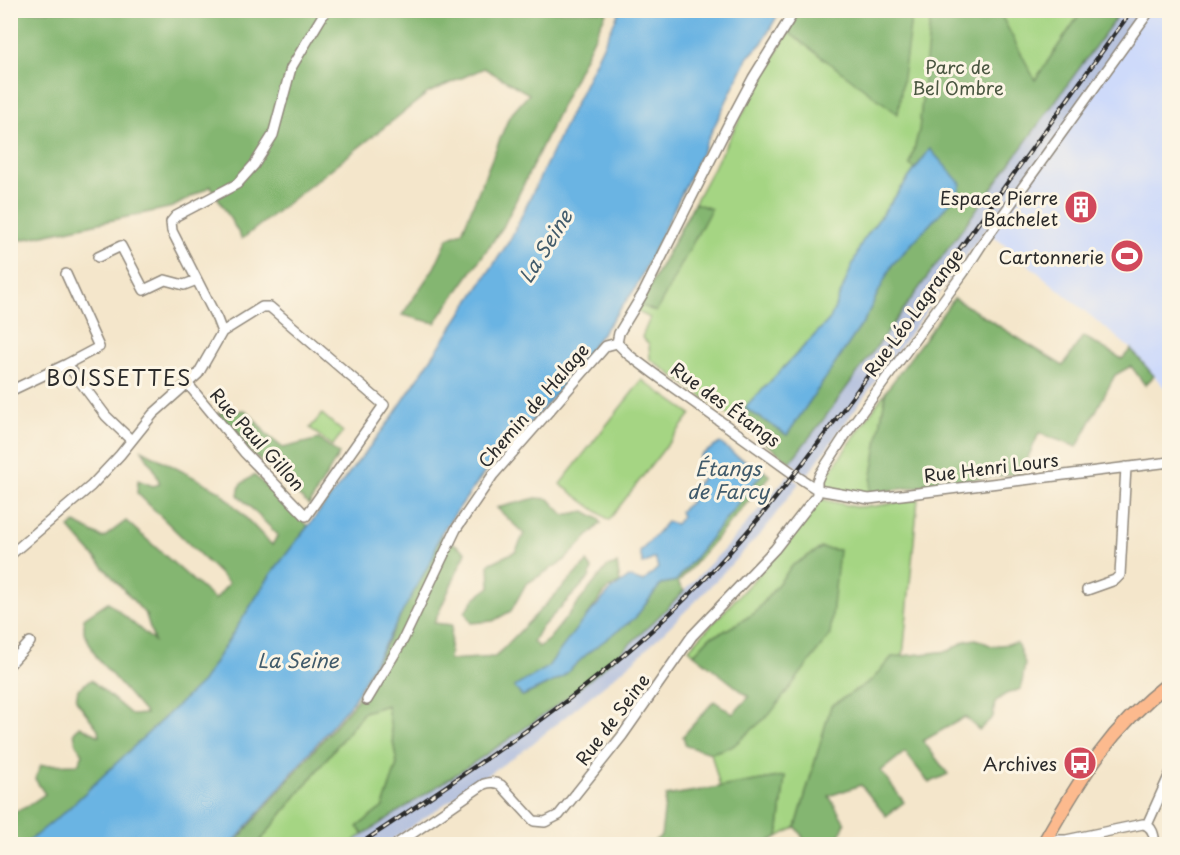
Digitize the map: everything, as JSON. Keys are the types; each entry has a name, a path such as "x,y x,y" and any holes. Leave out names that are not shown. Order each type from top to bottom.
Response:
{"main road":[{"path":"1045,841 1079,782 1105,743 1144,703 1170,682"}],"street":[{"path":"10,555 91,486 169,398 204,365 222,332 172,231 171,222 176,216 237,184 255,165 273,135 291,68 326,10"},
{"name":"Chemin de Halage","path":"367,700 403,640 456,529 493,475 606,346 617,343 619,333 644,292 753,78 795,10"},
{"name":"Rue Léo Lagrange","path":"818,490 817,481 820,474 848,431 1150,10"},
{"path":"98,257 121,246 144,290 165,280 184,285 197,280"},
{"path":"10,390 99,347 66,274"},
{"name":"Rue Paul Gillon","path":"187,383 244,452 306,516 384,405 270,307 262,307 222,332"},
{"name":"Rue des Étangs","path":"617,343 629,355 818,490"},
{"path":"67,364 106,416 131,440"},
{"name":"Rue Henri Lours","path":"818,490 869,499 1170,462"},
{"path":"1088,590 1115,580 1120,575 1126,467"},
{"name":"Rue de Seine","path":"397,844 489,783 501,785 534,821 545,822 559,815 622,736 692,636 775,549 817,495 818,490"},
{"path":"10,664 30,642"},
{"path":"1147,825 1170,774"},
{"path":"1045,841 1066,840 1138,824 1147,825 1153,834 1155,844"}],"shaded area":[{"path":"1121,11 1144,11 806,477 790,462"},
{"path":"1144,11 1169,11 1169,393 1131,349 985,229"},
{"path":"788,475 799,483 763,531 636,659 527,748 386,844 349,844 574,692 656,620 730,543"}],"green space":[{"path":"10,11 607,11 503,227 435,323 402,315 434,268 448,238 462,232 509,117 529,94 484,68 428,93 242,239 211,186 173,207 11,242"},
{"name":"Parc de Bel Ombre","path":"800,11 1082,11 979,163 910,165 915,169 862,242 830,319 734,419 650,359 649,344 642,337 650,318 636,311"},
{"path":"800,11 912,11 898,114 788,32"},
{"name":"Parc de Bel Ombre","path":"931,11 999,11 1035,80 1082,11 1121,11 790,462 734,419 745,408 787,435 864,321 892,265 957,195 930,149 915,169 910,165 919,130"},
{"path":"695,203 711,209 656,312 640,305"},
{"path":"954,298 1063,366 1083,336 1122,359 1131,349 1154,376 1145,385 1131,366 1115,375 1077,447 1039,433 1021,473 869,493 886,391"},
{"path":"642,380 691,414 609,520 560,484"},
{"path":"886,391 869,493 864,495 831,488 825,484 827,476"},
{"path":"245,410 267,435 283,448 319,439 339,454 309,505 244,446 218,413"},
{"path":"322,414 343,432 332,446 310,428"},
{"path":"142,450 220,491 272,545 278,535 238,495 240,485 254,475 308,526 271,574 202,682 67,810 25,844 11,844 11,813 26,807 45,794 35,779 41,765 78,764 83,754 76,744 74,732 80,726 99,736 98,729 76,700 78,689 91,680 132,715 146,714 97,658 84,632 84,618 108,602 154,641 146,615 69,528 75,523 103,538 126,521 215,600 229,583 137,493 138,480 153,486 160,484"},
{"path":"764,471 770,476 678,583 684,591 602,669 522,730 364,834 357,827 383,807 397,764 387,705 364,712 258,844 234,844 357,700 442,535 466,552 434,623 452,625 449,660 495,657 587,562 592,569 589,578 540,629 533,642 539,647 549,639 607,567 617,564 620,583 608,588 547,668 515,687 523,696 561,678 589,652 635,618 661,584 676,581"},
{"path":"536,498 549,499 564,515 585,511 599,519 601,523 565,560 526,584 511,611 493,621 471,623 465,612 475,598 490,587 489,564 516,551 524,534 497,508"},
{"path":"821,499 855,507 918,499 903,656 892,657 872,680 831,706 796,827 778,837 785,776 720,787 711,753 733,746 821,548 793,565 755,613 710,637 694,654 689,649 786,545"},
{"path":"821,548 839,550 830,635 770,714 733,746 711,753 686,746 683,736 714,701 733,714 749,697 694,654 710,637 755,613 793,565"},
{"path":"976,639 992,646 1017,643 1025,663 1021,689 1006,694 995,702 993,717 979,730 965,717 923,741 948,774 929,783 905,752 881,771 904,802 886,816 861,785 829,796 845,823 837,844 807,844 796,827 831,706 872,680 892,657 949,651 965,641"},
{"path":"387,705 397,764 383,807 358,826 364,834 349,844 258,844 364,712"},
{"path":"785,776 778,837 764,844 650,844 661,836 666,796"}],"water":[{"name":"La Seine","path":"620,10 780,11 762,43 748,57 635,289 561,388 528,426 517,431 497,455 439,536 433,557 353,701 232,844 25,844 67,810 202,682 271,574 391,419 510,240"},
{"path":"930,149 961,184 957,195 892,265 864,321 787,435 745,408 830,319 862,242"},
{"name":"Étangs de Farcy","path":"720,443 737,456 764,471 676,581 661,584 635,618 589,652 561,678 522,696 514,687 547,668 579,625 611,590 629,577 643,582 658,568 655,558 643,564 640,552 667,522 676,524 682,517 680,511 691,502 688,496 704,475 695,467 701,455"}],"railway":[{"path":"360,844 529,729 610,667 686,598 716,567 744,536 824,436 1132,10"}],"place":[{"name":"Espace Pierre Bachelet","path":"1081,207"},
{"name":"Cartonnerie","path":"1127,256"},
{"name":"Archives","path":"1080,763"}],"district":[{"name":"BOISSETTES","path":"119,377"}]}
